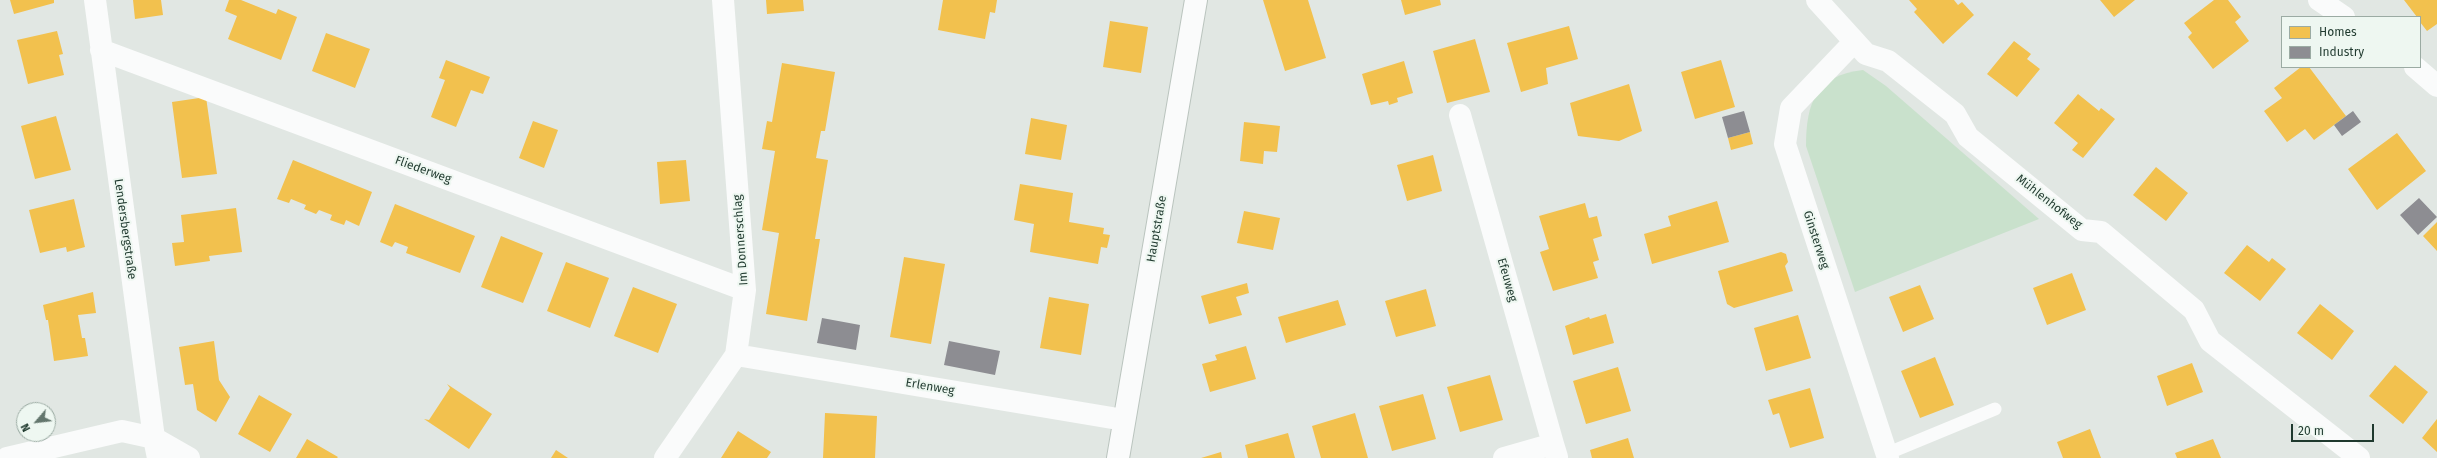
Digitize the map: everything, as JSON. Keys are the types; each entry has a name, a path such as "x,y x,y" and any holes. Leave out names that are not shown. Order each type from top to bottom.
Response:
{"street":[{"name":"Lendersbergstraße","path":"95,0 156,448"},
{"name":"Im Donnerschlag","path":"665,458 736,355 745,290 723,0"},
{"name":"Hauptstraße","path":"1118,458 1196,0"},
{"name":"Mühlenhofweg","path":"1817,0 1866,54 1888,61 1955,114 1968,137 2082,230 2101,232 2194,310 2210,341 2359,458"},
{"path":"2319,0 2343,16"},
{"name":"Ginsterweg","path":"1854,42 1791,108 1785,144 1887,456"},
{"name":"Fliederweg","path":"101,50 745,290"},
{"path":"2416,68 2437,86"},
{"name":"Efeuweg","path":"1460,115 1556,451"},
{"name":"Erlenweg","path":"736,355 1124,420"},
{"path":"7,458 122,431 156,448 188,458"},
{"path":"1504,458 1556,451"}],"lane":[{"path":"1887,456 1995,410"}],"green space":[{"path":"1863,70 1886,86 2039,219 1855,292 1806,146 1808,117 1817,94 1824,85 1834,78 1847,73"}],"building: Homes":[{"path":"10,0 54,0 54,3 14,14"},
{"path":"133,0 161,0 163,15 135,19"},
{"path":"229,0 241,0 276,14 278,9 297,17 281,60 228,39 237,16 225,11"},
{"path":"766,0 803,0 804,11 767,14"},
{"path":"943,0 997,0 995,13 990,12 985,39 938,30"},
{"path":"1263,0 1308,0 1326,58 1285,71"},
{"path":"1401,0 1440,0 1441,5 1405,15"},
{"path":"1909,0 1954,0 1958,5 1962,2 1974,15 1943,44 1914,12 1917,9"},
{"path":"2100,0 2135,0 2114,17"},
{"path":"2214,0 2228,0 2241,17 2235,22 2249,41 2213,69 2188,37 2192,33 2184,23"},
{"path":"2404,0 2437,0 2437,24 2427,31 2421,23 2421,16 2416,16"},
{"path":"1110,21 1148,27 1141,73 1103,67"},
{"path":"1569,26 1578,59 1546,68 1548,84 1521,92 1507,43"},
{"path":"57,31 63,54 59,55 64,75 28,84 17,40"},
{"path":"326,33 370,49 355,88 312,71"},
{"path":"1475,39 1490,92 1447,103 1433,51"},
{"path":"2014,41 2031,54 2027,59 2040,69 2017,97 1987,74"},
{"path":"446,60 490,77 483,94 471,90 456,127 431,117 445,80 439,78"},
{"path":"1721,60 1735,107 1695,119 1681,72"},
{"path":"1404,61 1413,93 1397,98 1398,102 1389,105 1388,101 1371,105 1362,74"},
{"path":"782,63 835,72 825,131 821,131 816,158 828,160 815,239 820,239 807,321 766,314 779,233 762,230 775,151 762,149 767,121 772,122"},
{"path":"2300,68 2310,68 2346,116 2314,140 2305,129 2287,142 2264,111 2282,98 2274,88"},
{"path":"1629,84 1642,131 1619,141 1578,136 1570,103"},
{"path":"2078,94 2099,111 2101,108 2115,119 2083,158 2072,150 2078,143 2054,123"},
{"path":"206,97 217,174 182,178 172,102"},
{"path":"56,116 71,170 35,179 21,126"},
{"path":"1031,118 1067,125 1061,160 1025,154"},
{"path":"533,121 558,130 544,168 519,158"},
{"path":"1244,122 1280,126 1277,152 1264,151 1263,164 1240,161"},
{"path":"1750,132 1753,144 1731,150 1728,138"},
{"path":"2397,133 2426,171 2377,210 2348,169"},
{"path":"1433,155 1442,191 1407,201 1397,165"},
{"path":"293,160 372,192 359,226 346,220 344,225 330,220 332,215 319,210 316,214 304,209 306,205 291,199 289,203 277,199"},
{"path":"686,160 690,201 660,204 657,162"},
{"path":"2156,167 2188,193 2166,221 2133,195"},
{"path":"1020,184 1073,193 1069,222 1104,228 1103,234 1110,235 1107,248 1101,247 1098,264 1030,252 1034,224 1014,220"},
{"path":"74,199 85,247 67,252 66,247 40,253 29,210"},
{"path":"1717,201 1729,242 1652,264 1644,234 1671,226 1668,216"},
{"path":"1585,203 1589,218 1597,216 1602,236 1593,239 1599,260 1593,262 1598,278 1553,291 1540,252 1549,249 1539,216"},
{"path":"395,204 475,236 460,273 406,253 408,247 395,242 392,247 380,242"},
{"path":"236,208 242,252 209,256 210,261 175,266 172,243 184,242 181,215"},
{"path":"1244,211 1280,218 1273,250 1237,243"},
{"path":"2437,222 2437,251 2423,236"},
{"path":"501,236 543,253 523,303 481,287"},
{"path":"2247,245 2269,262 2272,258 2286,269 2260,301 2224,273"},
{"path":"1781,252 1786,254 1788,262 1785,266 1793,291 1734,308 1727,304 1718,271"},
{"path":"904,257 945,264 931,344 890,337"},
{"path":"566,262 609,278 590,328 547,311"},
{"path":"2072,273 2086,310 2047,325 2033,288"},
{"path":"1247,283 1249,293 1236,297 1242,315 1209,324 1201,296"},
{"path":"1920,285 1934,319 1903,332 1889,297"},
{"path":"633,287 677,304 658,353 614,336"},
{"path":"1426,289 1436,326 1396,337 1385,301"},
{"path":"93,292 96,313 78,315 82,338 85,338 88,356 54,361 48,320 46,320 43,305"},
{"path":"1049,297 1089,304 1081,355 1040,348"},
{"path":"1338,300 1346,325 1286,343 1278,317"},
{"path":"2320,304 2354,331 2332,360 2297,333"},
{"path":"1606,314 1614,343 1573,355 1565,326 1589,317 1590,319"},
{"path":"1798,315 1811,358 1766,371 1754,328"},
{"path":"214,341 219,380 230,397 216,422 197,410 193,384 185,385 179,347"},
{"path":"1246,346 1256,379 1210,392 1202,364 1217,360 1215,355"},
{"path":"1935,357 1954,405 1920,418 1901,371"},
{"path":"2192,363 2203,392 2167,406 2157,376"},
{"path":"2395,365 2428,392 2403,424 2369,396"},
{"path":"1618,367 1631,411 1586,424 1573,381"},
{"path":"1490,375 1503,420 1460,432 1447,387"},
{"path":"447,384 492,414 469,449 424,419 429,420 450,388"},
{"path":"1810,388 1824,438 1790,448 1779,413 1773,415 1768,400"},
{"path":"1423,394 1436,439 1392,451 1379,406"},
{"path":"259,395 292,414 270,452 238,434"},
{"path":"825,413 877,416 875,458 823,458"},
{"path":"1355,413 1368,458 1321,458 1312,426"},
{"path":"2437,419 2437,452 2422,438"},
{"path":"2090,429 2101,458 2063,458 2057,442"},
{"path":"738,431 771,452 767,458 721,458"},
{"path":"1288,433 1295,458 1248,458 1245,445"},
{"path":"1628,438 1634,458 1592,458 1590,450"},
{"path":"307,439 338,457 296,458"},
{"path":"2213,439 2221,458 2177,458 2175,453"},
{"path":"556,450 568,458 551,458"},
{"path":"1221,452 1222,458 1201,458"}],"building: Industry":[{"path":"1744,111 1750,132 1728,138 1722,117"},
{"path":"2353,111 2361,122 2342,136 2334,125"},
{"path":"2419,198 2437,217 2418,235 2400,215"},
{"path":"822,318 860,325 856,350 817,343"},
{"path":"949,341 1000,351 995,375 944,365"}]}
